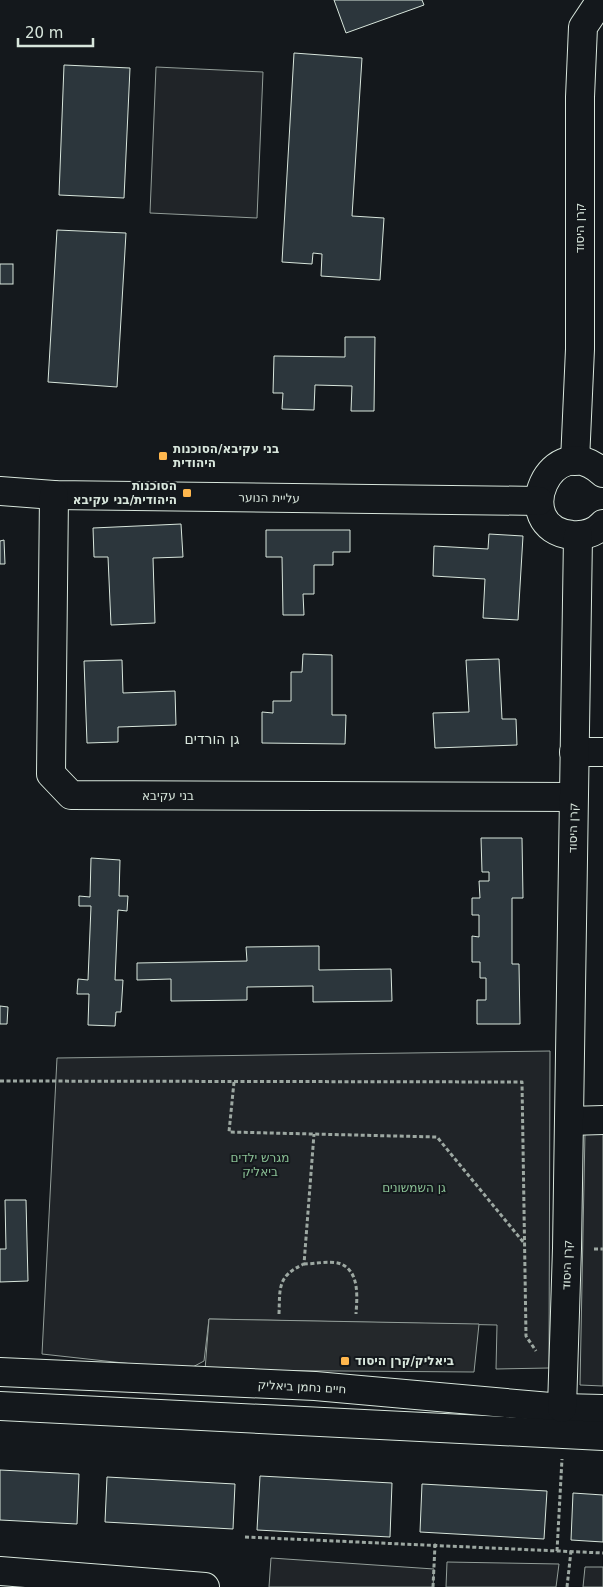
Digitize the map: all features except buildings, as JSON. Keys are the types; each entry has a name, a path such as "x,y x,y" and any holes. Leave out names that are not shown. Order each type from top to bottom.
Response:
{"street":[{"name":"קרן היסוד","path":"575,461 580,349 580,106 583,27 601,0"},
{"path":"603,473 586,462 563,463 552,469 544,478 540,489 539,501 541,513 556,530 578,536 590,533 603,524"},
{"name":"עליית הנוער","path":"0,491 54,495 539,501"},
{"name":"בני עקיבא","path":"54,495 51,774 71,795 573,797"},
{"name":"קרן היסוד","path":"562,1408 569,1121 578,536"},
{"path":"574,752 603,752"},
{"path":"569,1121 603,1120"},
{"name":"חיים נחמן ביאליק","path":"0,1372 315,1386 562,1408 603,1409"},
{"path":"0,1406 603,1436"},
{"path":"0,1571 205,1587"}],"path":[{"path":"0,1081 522,1082 526,1336 537,1352"},
{"path":"234,1082 229,1132 437,1137 524,1244"},
{"path":"304,1264 314,1134"},
{"path":"278,1314 280,1284 290,1270 304,1264 340,1264 351,1273 358,1292 356,1314"},
{"path":"557,1550 562,1453"},
{"path":"244,1537 603,1553"},
{"path":"435,1545 572,1551"},
{"path":"433,1587 435,1545"},
{"path":"568,1587 572,1551"}],"green space":[{"path":"156,67 263,72 257,218 150,213"},
{"name":"גן השמשונים","path":"550,1051 549,1368 496,1369 497,1325 209,1319 204,1361 187,1370 42,1354 57,1058"},
{"path":"585,1132 603,1132 603,1386 580,1385"},
{"path":"271,1558 434,1569 433,1587 269,1587"},
{"path":"447,1562 559,1564 556,1587 446,1587"},
{"path":"585,1567 603,1567 603,1587 583,1587"}],"shaded area":[{"path":"209,1319 479,1324 474,1372 205,1370"}],"place":[{"name":"בני עקיבא/הסוכנות היהודית","path":"163,456"},
{"name":"הסוכנות היהודית/בני עקיבא","path":"187,493"},
{"name":"ביאליק/קרן היסוד","path":"345,1361"}],"district":[{"name":"גן הורדים","path":"212,739"}],"park label":[{"name":"מגרש ילדים ביאליק","path":"260,1165"}]}
